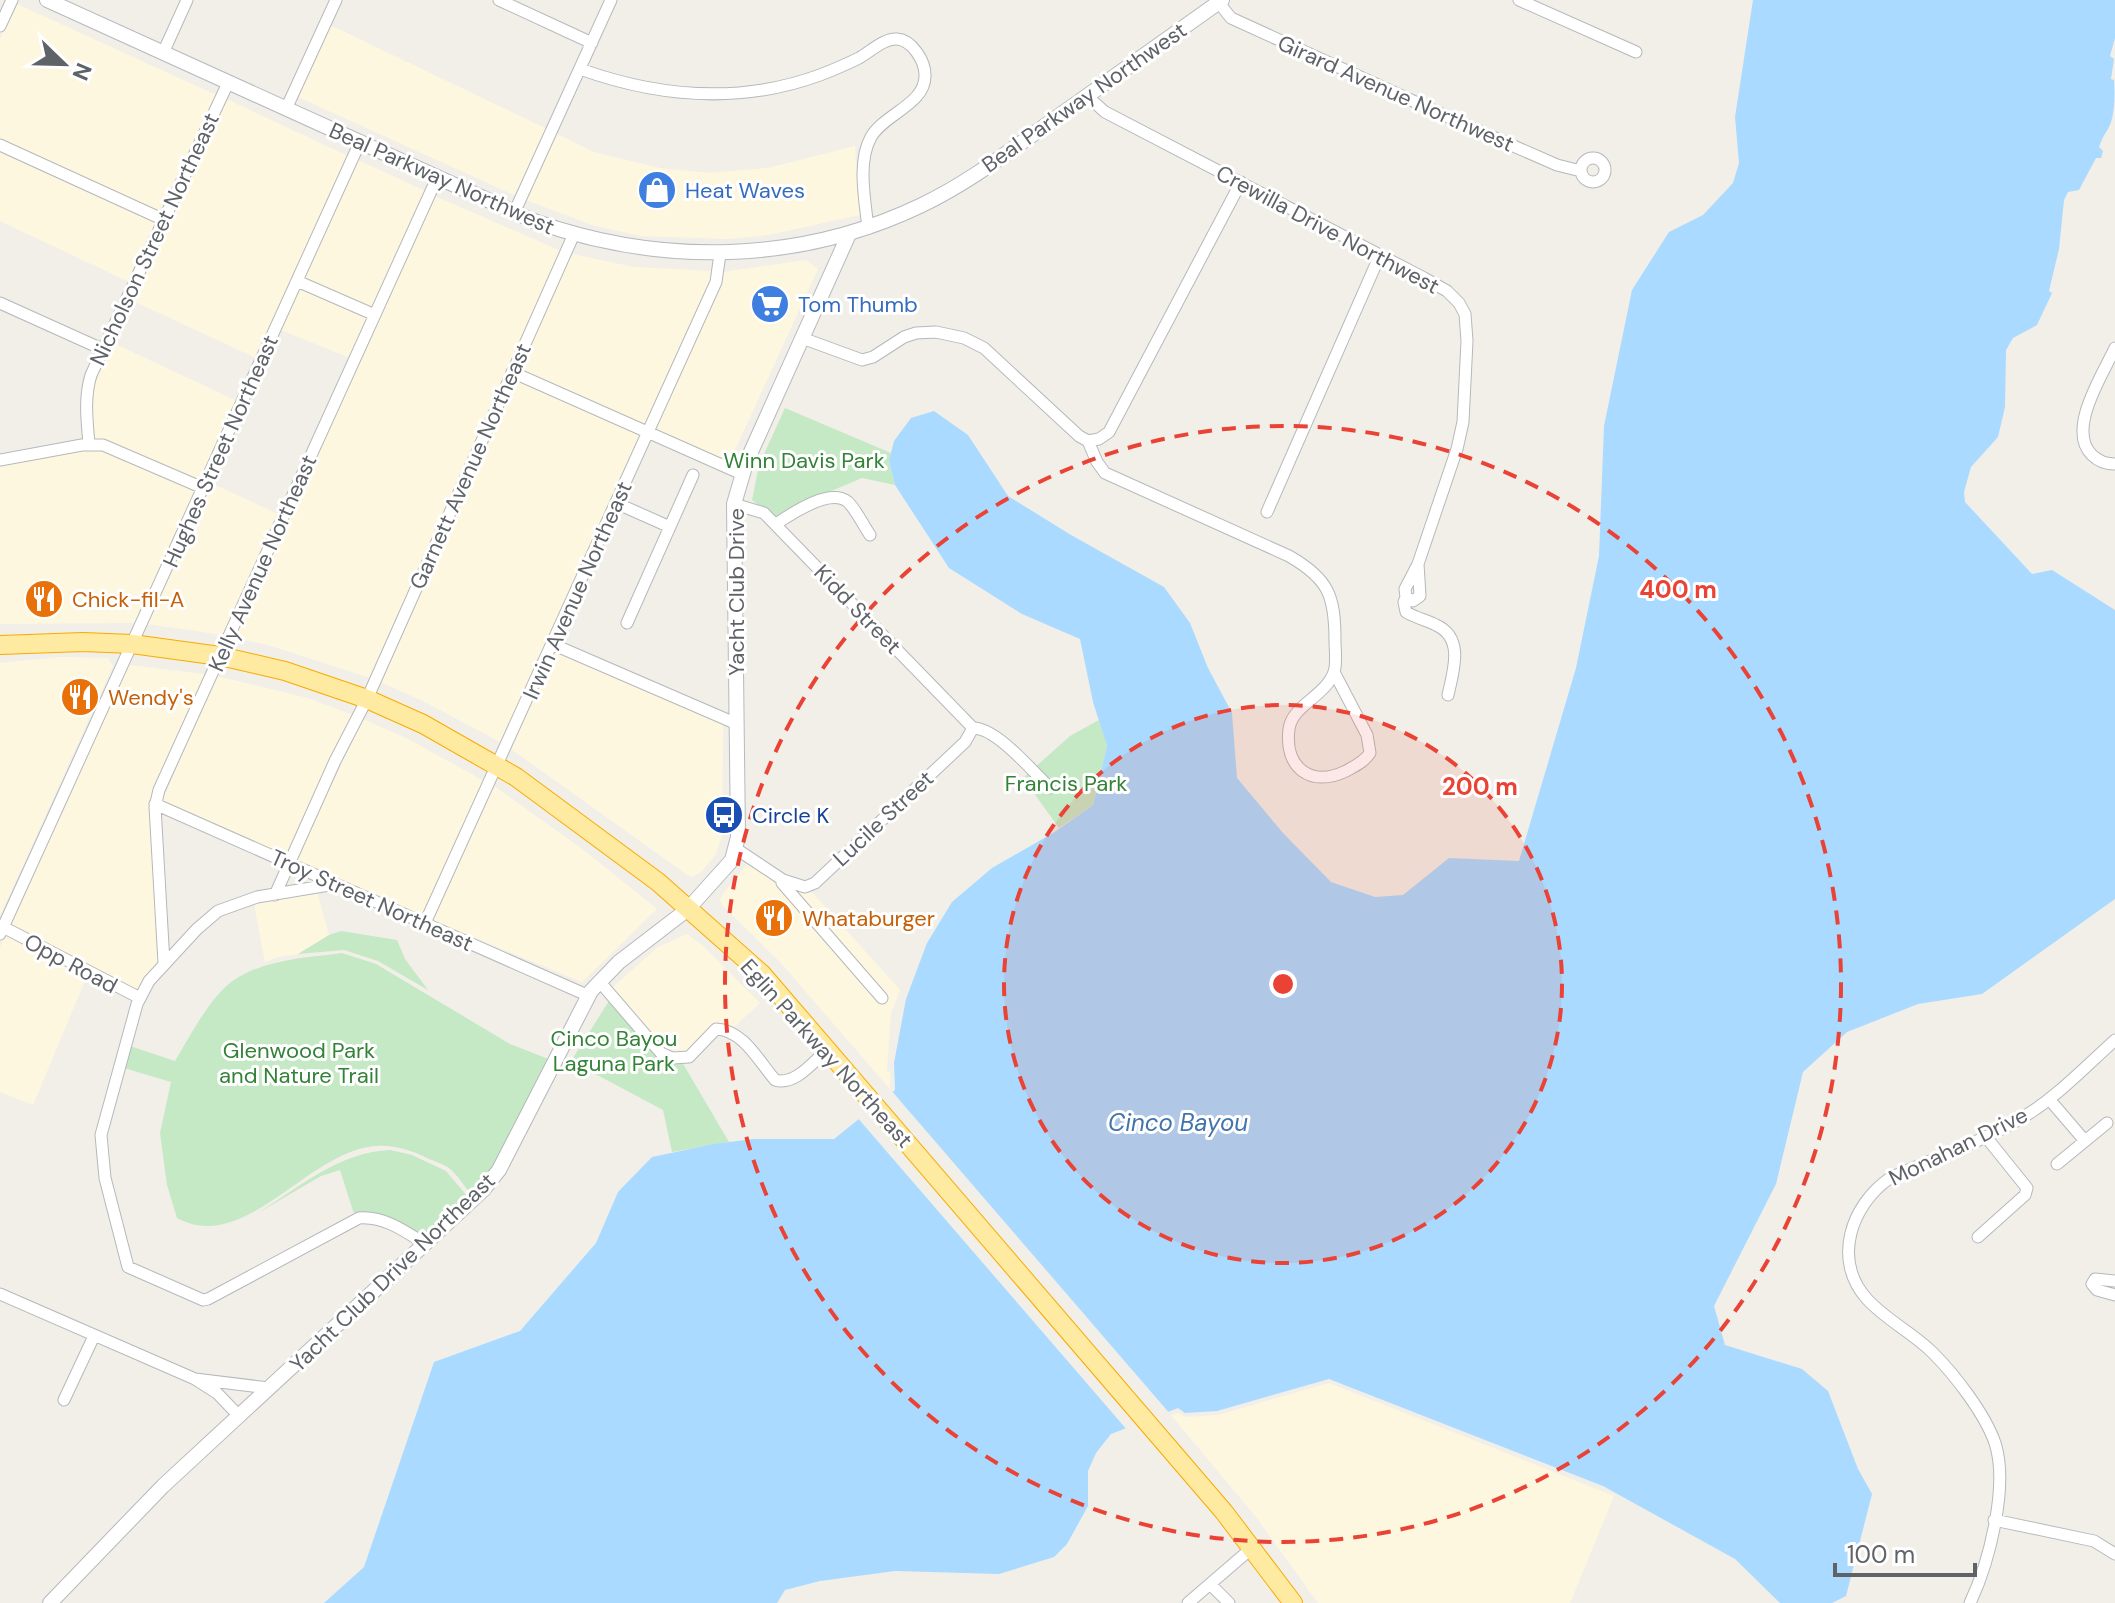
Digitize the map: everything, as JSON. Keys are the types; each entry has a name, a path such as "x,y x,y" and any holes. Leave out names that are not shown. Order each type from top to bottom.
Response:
{"highway":[{"name":"Eglin Parkway Northeast","path":"0,645 132,644 220,656 285,671 367,699 423,724 498,765 601,838 658,882 762,974 1163,1440 1253,1547 1293,1603"}],"main road":[{"name":"Beal Parkway Northwest","path":"47,0 514,213 574,234 648,250 720,254 779,248 849,234 924,204 956,187 1220,1"},
{"name":"Yacht Club Drive","path":"688,909 732,860 738,837 734,504 742,474 849,234"},
{"name":"Yacht Club Drive Northeast","path":"50,1603 123,1524 477,1196 499,1170 599,981 688,909"}],"street":[{"path":"0,26 12,0"},
{"path":"163,53 187,0"},
{"path":"286,109 336,0"},
{"path":"499,0 592,43"},
{"path":"514,213 611,0"},
{"path":"1519,0 1636,52"},
{"name":"Girard Avenue Northwest","path":"1220,1 1231,18 1470,127 1557,165 1581,171"},
{"path":"580,69 657,90 725,94 765,90 798,82 859,58 887,41 903,40 919,56 926,78 918,95 877,127 870,139 866,150 864,182 868,228"},
{"name":"Nicholson Street Northeast","path":"89,444 86,391 102,349 228,83"},
{"name":"Crewilla Drive Northwest","path":"1087,96 1105,112 1447,291 1459,303 1466,322 1465,409 1461,434 1418,564 1405,589 1404,602 1406,612 1439,626 1454,644 1448,695"},
{"name":"Hughes Street Northeast","path":"2,930 360,142"},
{"path":"0,145 162,219"},
{"name":"Kelly Avenue Northeast","path":"164,963 155,804 437,178"},
{"path":"1088,441 1099,439 1109,432 1241,182"},
{"name":"Garnett Avenue Northeast","path":"275,895 335,761 367,699 574,234"},
{"name":"Irwin Avenue Northeast","path":"425,923 716,282 720,254"},
{"path":"1267,512 1380,255"},
{"path":"297,281 375,315"},
{"path":"0,303 102,349"},
{"path":"802,338 862,360 916,333 936,332 964,338 984,348 1088,441 1105,473 1289,556 1313,571 1323,581 1332,600 1334,672 1367,735 1370,753 1366,760 1340,774 1314,779 1296,763 1289,741 1289,727 1298,711 1320,693 1334,672"},
{"path":"2115,348 2088,408 2081,433 2086,449 2092,455 2115,464"},
{"path":"512,372 742,474"},
{"path":"0,460 89,444 114,449 203,488"},
{"path":"627,623 693,475"},
{"path":"781,521 808,505 842,498 870,535"},
{"path":"616,503 670,527"},
{"name":"Kidd Street","path":"734,504 781,521 973,728 981,728 997,736 1050,788"},
{"path":"552,644 737,724"},
{"name":"Lucile Street","path":"783,880 805,887 815,883 965,742 973,733 973,728"},
{"name":"Troy Street Northeast","path":"155,804 589,996"},
{"path":"735,848 783,880 782,883 806,913 882,998"},
{"path":"335,884 257,897 218,911 149,981 140,998 101,1135 105,1178 128,1267 203,1300 359,1218 384,1221 425,1244"},
{"name":"Opp Road","path":"2,930 140,998"},
{"path":"599,981 661,1053 672,1058 689,1057 716,1029 729,1030 739,1036 775,1080 783,1082 792,1080 827,1050"},
{"name":"Monahan Drive","path":"1970,1603 1981,1574 1994,1520 2000,1472 1998,1453 1987,1427 1941,1362 1866,1297 1854,1277 1849,1252 1852,1225 1857,1213 1878,1186 2020,1119 2049,1099 2115,1040"},
{"path":"2049,1099 2085,1141"},
{"path":"2057,1164 2107,1123"},
{"path":"1978,1237 2025,1195 2027,1188 1986,1137"},
{"path":"2115,1281 2101,1278 2095,1279 2092,1284 2097,1290 2115,1295"},
{"path":"0,1294 195,1379 217,1393 239,1416"},
{"path":"64,1400 94,1336"},
{"path":"195,1379 269,1388"},
{"path":"1994,1520 2094,1541 2115,1554"},
{"path":"1188,1603 1253,1547"},
{"path":"1210,1584 1229,1603"}],"shaded area":[{"path":"17,4 216,95 159,212 0,139 0,39"},
{"path":"330,25 547,129 516,196 298,97"},
{"path":"226,99 348,156 256,358 131,300"},
{"path":"557,134 593,152 660,168 709,173 768,168 855,146 860,215 768,235 728,239 641,236 592,225 526,200"},
{"path":"0,150 156,221 127,281 0,221"},
{"path":"358,160 425,191 372,308 304,279"},
{"path":"435,196 561,251 370,678 268,645 234,638"},
{"path":"572,254 634,267 712,271 711,280 645,426 519,370"},
{"path":"806,260 818,269 729,463 655,430 721,284 723,272"},
{"path":"300,287 368,317 350,358 281,330"},
{"path":"111,342 237,401 200,482 115,444 94,439 92,392"},
{"path":"515,378 642,434 502,743 380,682"},
{"path":"102,449 196,490 136,623 0,624 0,465"},
{"path":"211,483 278,514 223,635 147,624"},
{"path":"555,650 723,724 722,836 716,854 702,871 692,877 686,874 511,749"},
{"path":"60,657 108,658 113,666 0,916 0,663"},
{"path":"129,665 205,674 149,806 158,961 137,992 10,925"},
{"path":"216,676 308,698 353,715 286,857 162,802"},
{"path":"363,719 410,740 484,781 422,916 295,861"},
{"path":"494,786 585,851 657,909 582,982 432,920"},
{"path":"749,862 777,881 802,916 881,1005 889,999 795,890 810,890 900,990 891,1013 887,1071 890,1072 890,1089 780,962 722,905 720,900 725,891"},
{"path":"317,892 329,935 298,954 265,962 254,904"},
{"path":"6,934 87,976 33,1105 0,1092 0,947"},
{"path":"687,934 760,1003 734,1027 712,1025 686,1052 673,1053 665,1049 612,988 658,947"},
{"path":"1329,1383 1614,1496 1570,1603 1318,1603 1256,1517 1171,1415 1218,1415"}],"green space":[{"name":"Winn Davis Park","path":"785,408 891,453 889,461 895,485 862,478 774,518 752,500 759,465"},
{"name":"Francis Park","path":"1099,720 1107,746 1093,805 1059,828 1023,778 1070,736"},
{"path":"341,931 397,940 405,959 428,990 378,961 344,950 298,954"},
{"name":"Glenwood Park and Nature Trail","path":"342,953 376,964 510,1044 551,1060 505,1150 473,1196 444,1165 406,1150 376,1146 344,1154 273,1200 225,1224 201,1226 177,1218 167,1185 160,1133 171,1082 124,1068 130,1046 175,1061 209,1006 234,980 273,964"},
{"name":"Cinco Bayou Laguna Park","path":"609,1001 648,1042 682,1062 729,1142 672,1152 663,1110 571,1061"},
{"path":"390,1150 412,1155 446,1171 468,1197 424,1238 379,1214 356,1214 340,1170 321,1176 256,1214 336,1164 371,1152"}],"water":[{"name":"Cinco Bayou","path":"1753,0 2115,0 2115,38 2110,56 2114,59 2111,79 2114,80 2114,105 2110,124 2099,147 2103,151 2101,158 2096,158 2079,190 2068,192 2064,200 2059,249 2049,291 2052,293 2037,325 2013,338 2006,350 2005,407 1998,437 1971,467 1964,492 1965,502 2032,574 2052,570 2115,610 2115,899 1982,994 1918,1004 1847,1032 1803,1072 1776,1184 1714,1306 1725,1345 1802,1369 1828,1391 1858,1469 1872,1494 1846,1596 1832,1603 1780,1603 1735,1559 1603,1486 1329,1379 1217,1411 1185,1413 1178,1408 1111,1434 1096,1453 1088,1471 1088,1506 1067,1544 1054,1557 999,1574 895,1571 820,1581 785,1590 777,1603 324,1603 364,1567 434,1362 520,1331 596,1243 618,1192 652,1157 753,1139 834,1139 895,1090 894,1063 906,999 927,943 952,902 992,868 1053,833 1093,805 1107,746 1093,702 1080,639 1022,614 949,568 895,485 889,461 894,441 911,418 934,411 968,435 1008,496 1164,587 1190,623 1208,668 1232,713 1237,778 1283,833 1331,882 1375,897 1403,895 1449,858 1519,861 1576,668 1599,556 1604,426 1632,290 1669,232 1703,215 1733,183 1739,163 1735,117"}],"pier":[{"path":"890,1089 1171,1415 1128,1431 856,1116"}],"place":[{"name":"Heat Waves","path":"657,190"},
{"name":"Tom Thumb","path":"770,304"},
{"name":"Chick-fil-A","path":"44,599"},
{"name":"Wendy's","path":"80,697"},
{"name":"Circle K","path":"724,815"},
{"name":"Whataburger","path":"774,918"}]}
